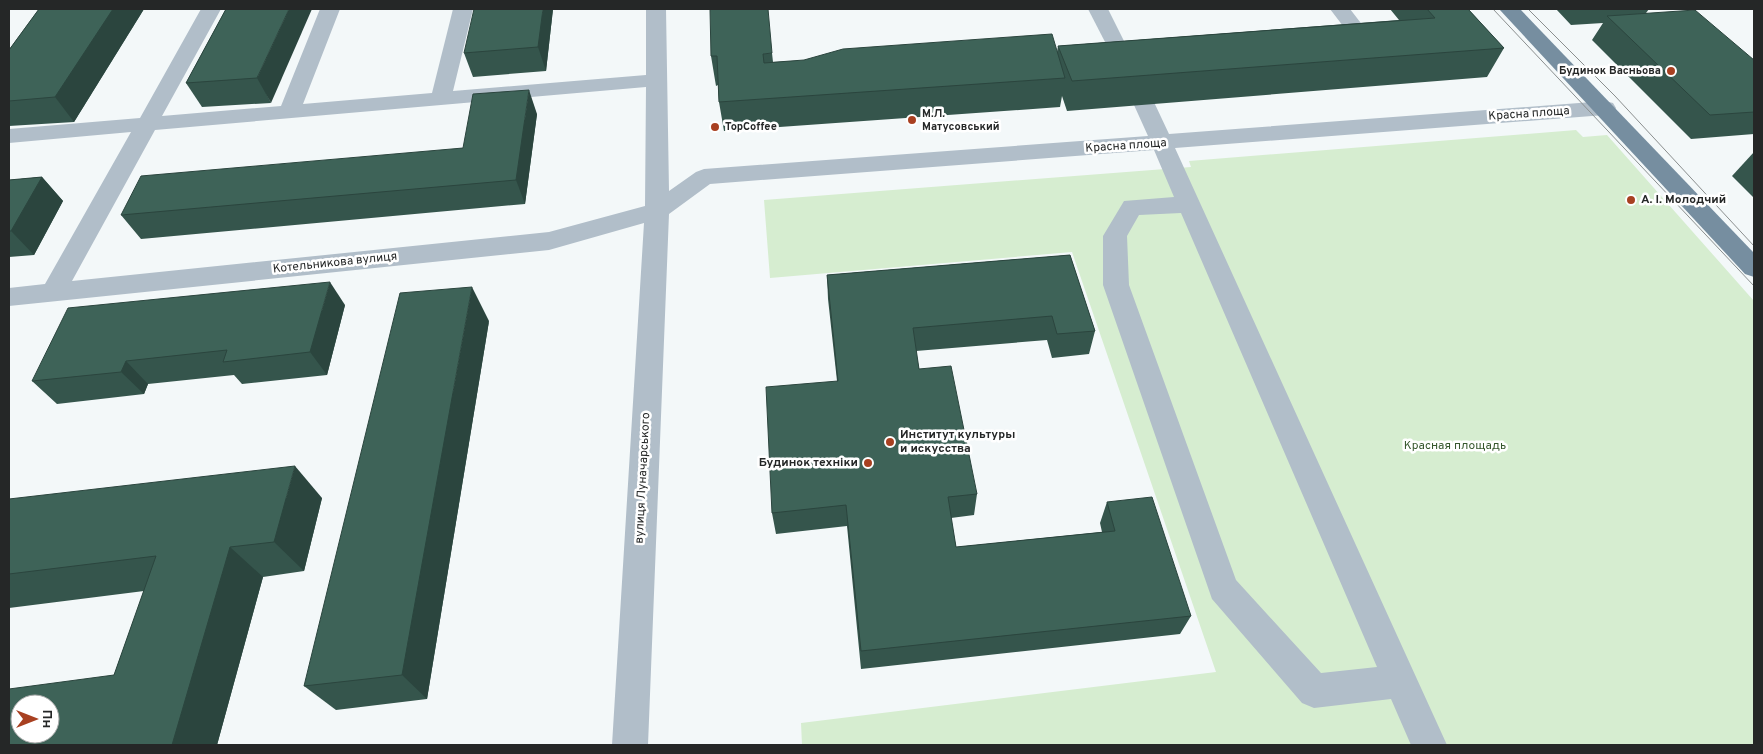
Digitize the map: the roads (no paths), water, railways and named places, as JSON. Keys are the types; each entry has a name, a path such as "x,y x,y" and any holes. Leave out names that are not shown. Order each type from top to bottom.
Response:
{"main road":[{"path":"1509,9 1605,108 1754,268"}],"street":[{"path":"53,293 211,9"},
{"path":"289,112 330,9"},
{"path":"441,98 463,9"},
{"name":"вулиця Луначарського","path":"630,745 658,211 656,9"},
{"path":"1098,9 1128,49 1128,69"},
{"path":"1307,35 1357,31 1340,9"},
{"path":"9,136 657,80"},
{"path":"1144,104 1163,143 1429,745"},
{"name":"Красна площа","path":"658,211 704,176 1163,143 1605,108"},
{"path":"1190,205 1132,208 1115,236 1116,285 1223,589 1314,691 1401,681"},
{"name":"Котельникова вулиця","path":"9,297 549,241 658,211"}],"tram line":[{"path":"1493,9 1754,286"},
{"path":"1528,9 1615,96 1754,246"}],"place":[{"name":"Будинок Васньова","path":"1671,71"},
{"name":"М.Л. Матусовський","path":"912,120"},
{"name":"TopCoffee","path":"715,127"},
{"name":"А. І. Молодчий","path":"1631,200"},
{"name":"Институт культуры и искусства","path":"890,442"},
{"name":"Будинок техніки","path":"868,463"}],"park label":[{"name":"Красная площадь","path":"1455,446"}]}
